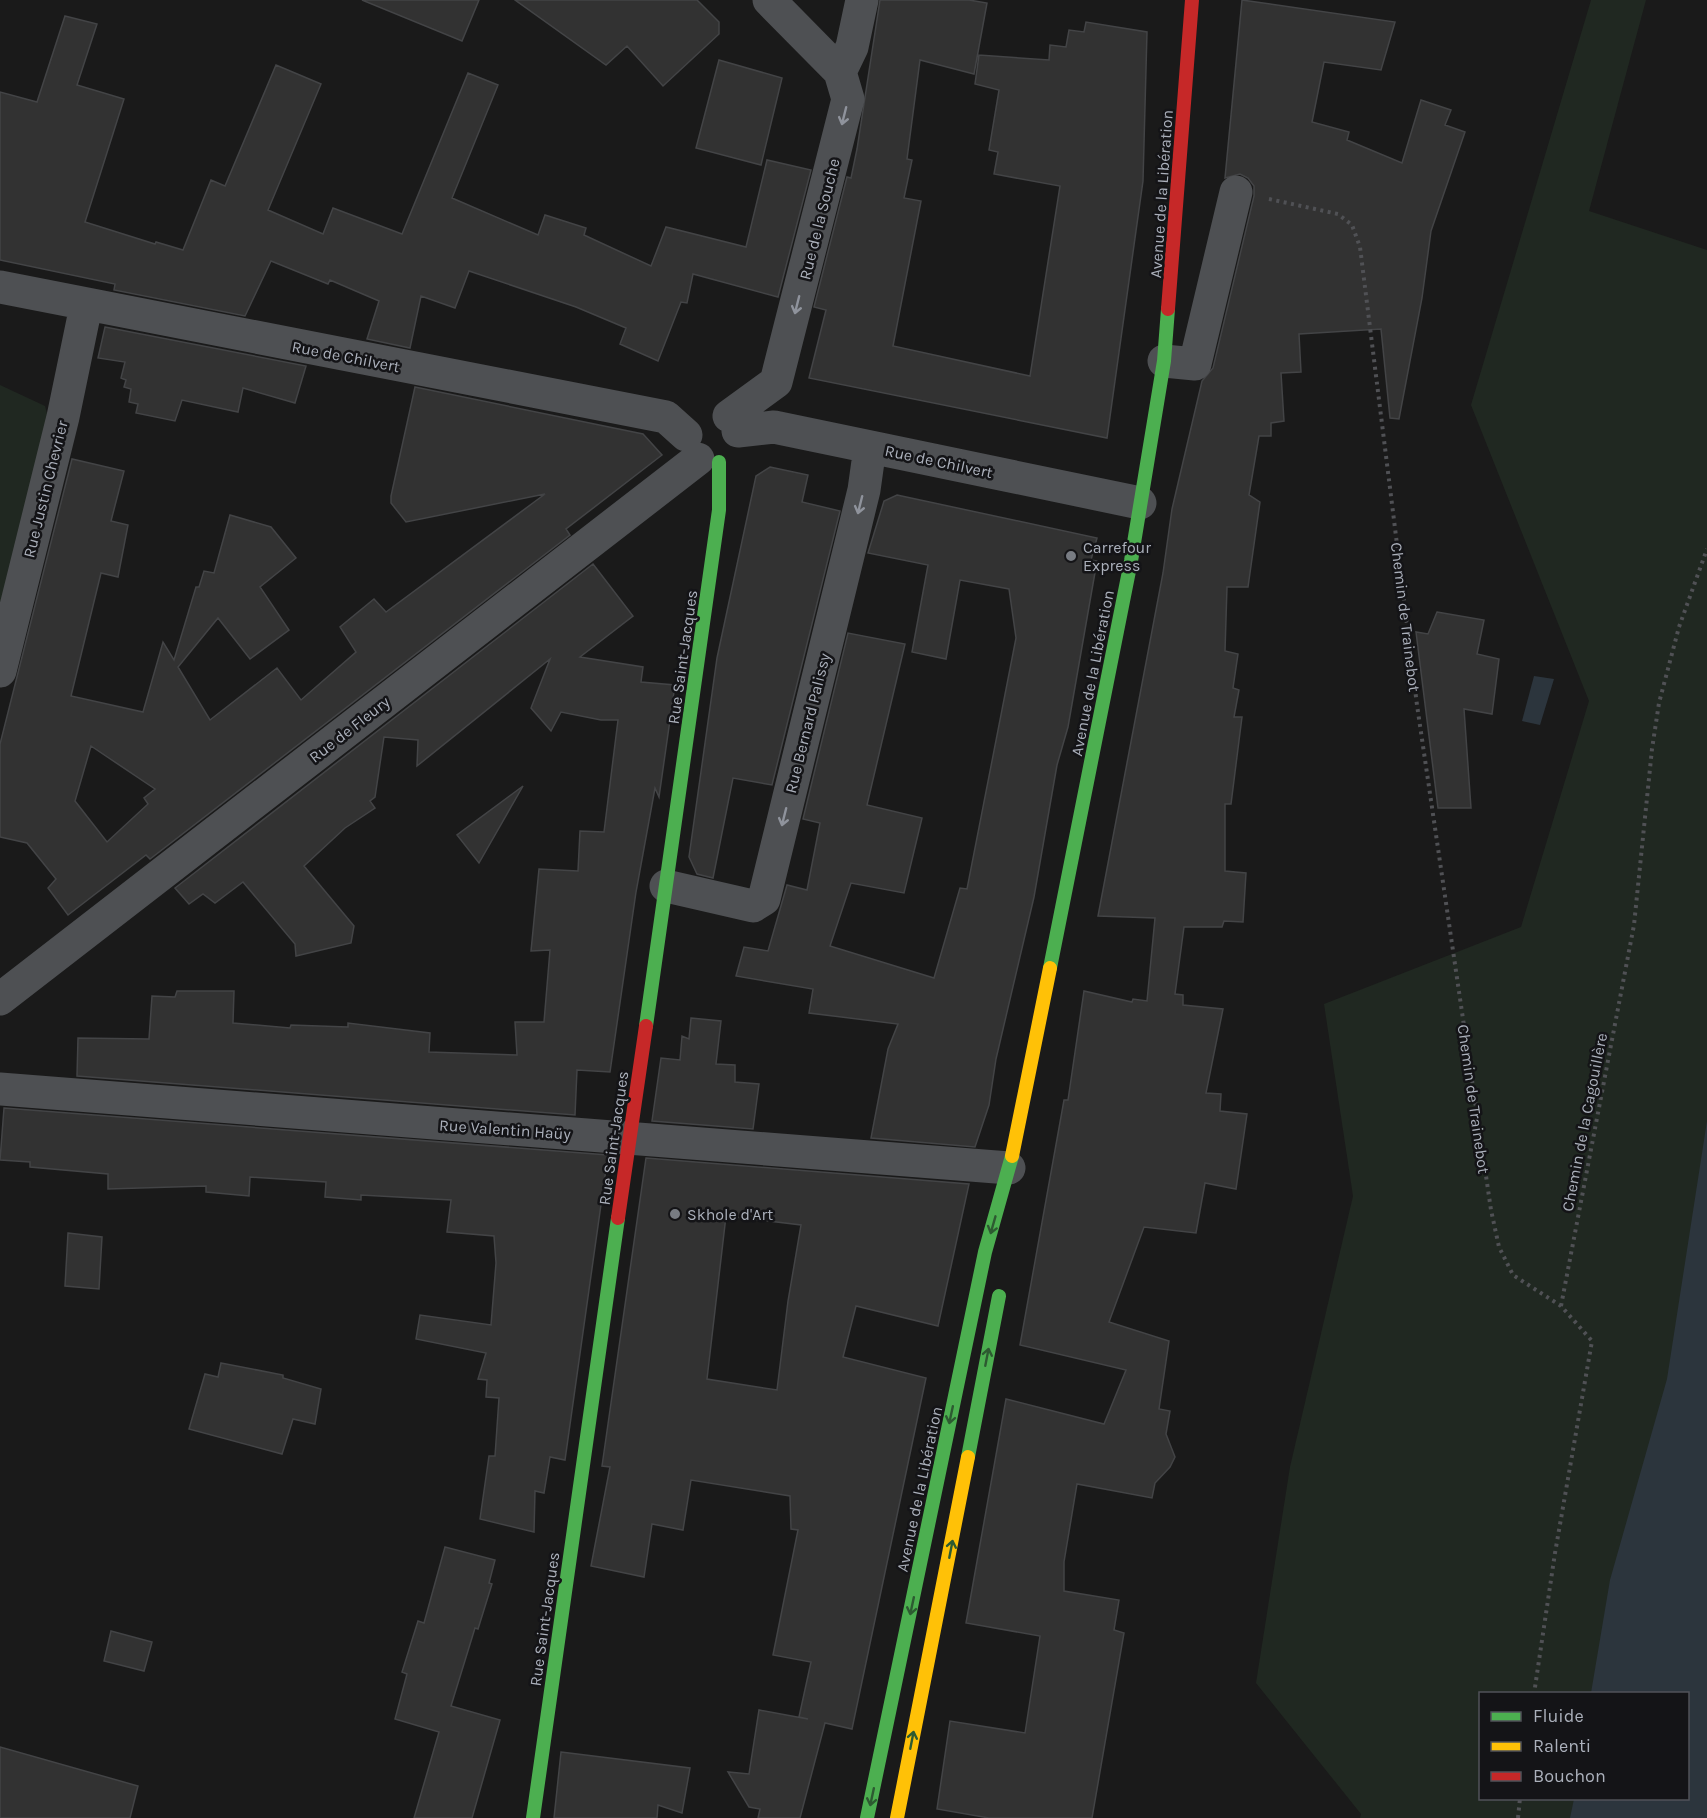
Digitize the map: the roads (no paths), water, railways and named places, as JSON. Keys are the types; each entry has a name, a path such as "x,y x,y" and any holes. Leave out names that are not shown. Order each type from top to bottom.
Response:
{"main road":[{"name":"Avenue de la Libération","path":"867,1818 985,1252 1010,1168 1131,561 1164,361 1192,0"},
{"name":"Rue Saint-Jacques","path":"533,1818 719,510 701,452"},
{"name":"Avenue de la Libération","path":"1009,1224 1010,1168"},
{"path":"897,1818 1002,1280"}],"street":[{"path":"769,0 840,72 852,47 862,0"},
{"name":"Rue de la Souche","path":"733,423 776,382 848,99 840,72"},
{"path":"1164,361 1195,364 1236,192"},
{"name":"Rue de Chilvert","path":"0,287 86,306 666,417 701,452"},
{"name":"Rue Justin Chevrier","path":"0,671 63,417 86,306"},
{"name":"Rue de Chilvert","path":"701,452 691,420 698,414 713,410 733,423 774,427 1140,503"},
{"path":"701,452 732,453 736,446 733,423"},
{"name":"Rue Bernard Palissy","path":"666,886 753,906 764,899 864,490 870,447"},
{"name":"Rue de Fleury","path":"0,999 701,452"},
{"name":"Rue Valentin Haüy","path":"0,1089 1010,1168"}],"place":[{"name":"Carrefour Express","path":"1071,556"},
{"name":"Skhole d'Art","path":"675,1214"}]}
